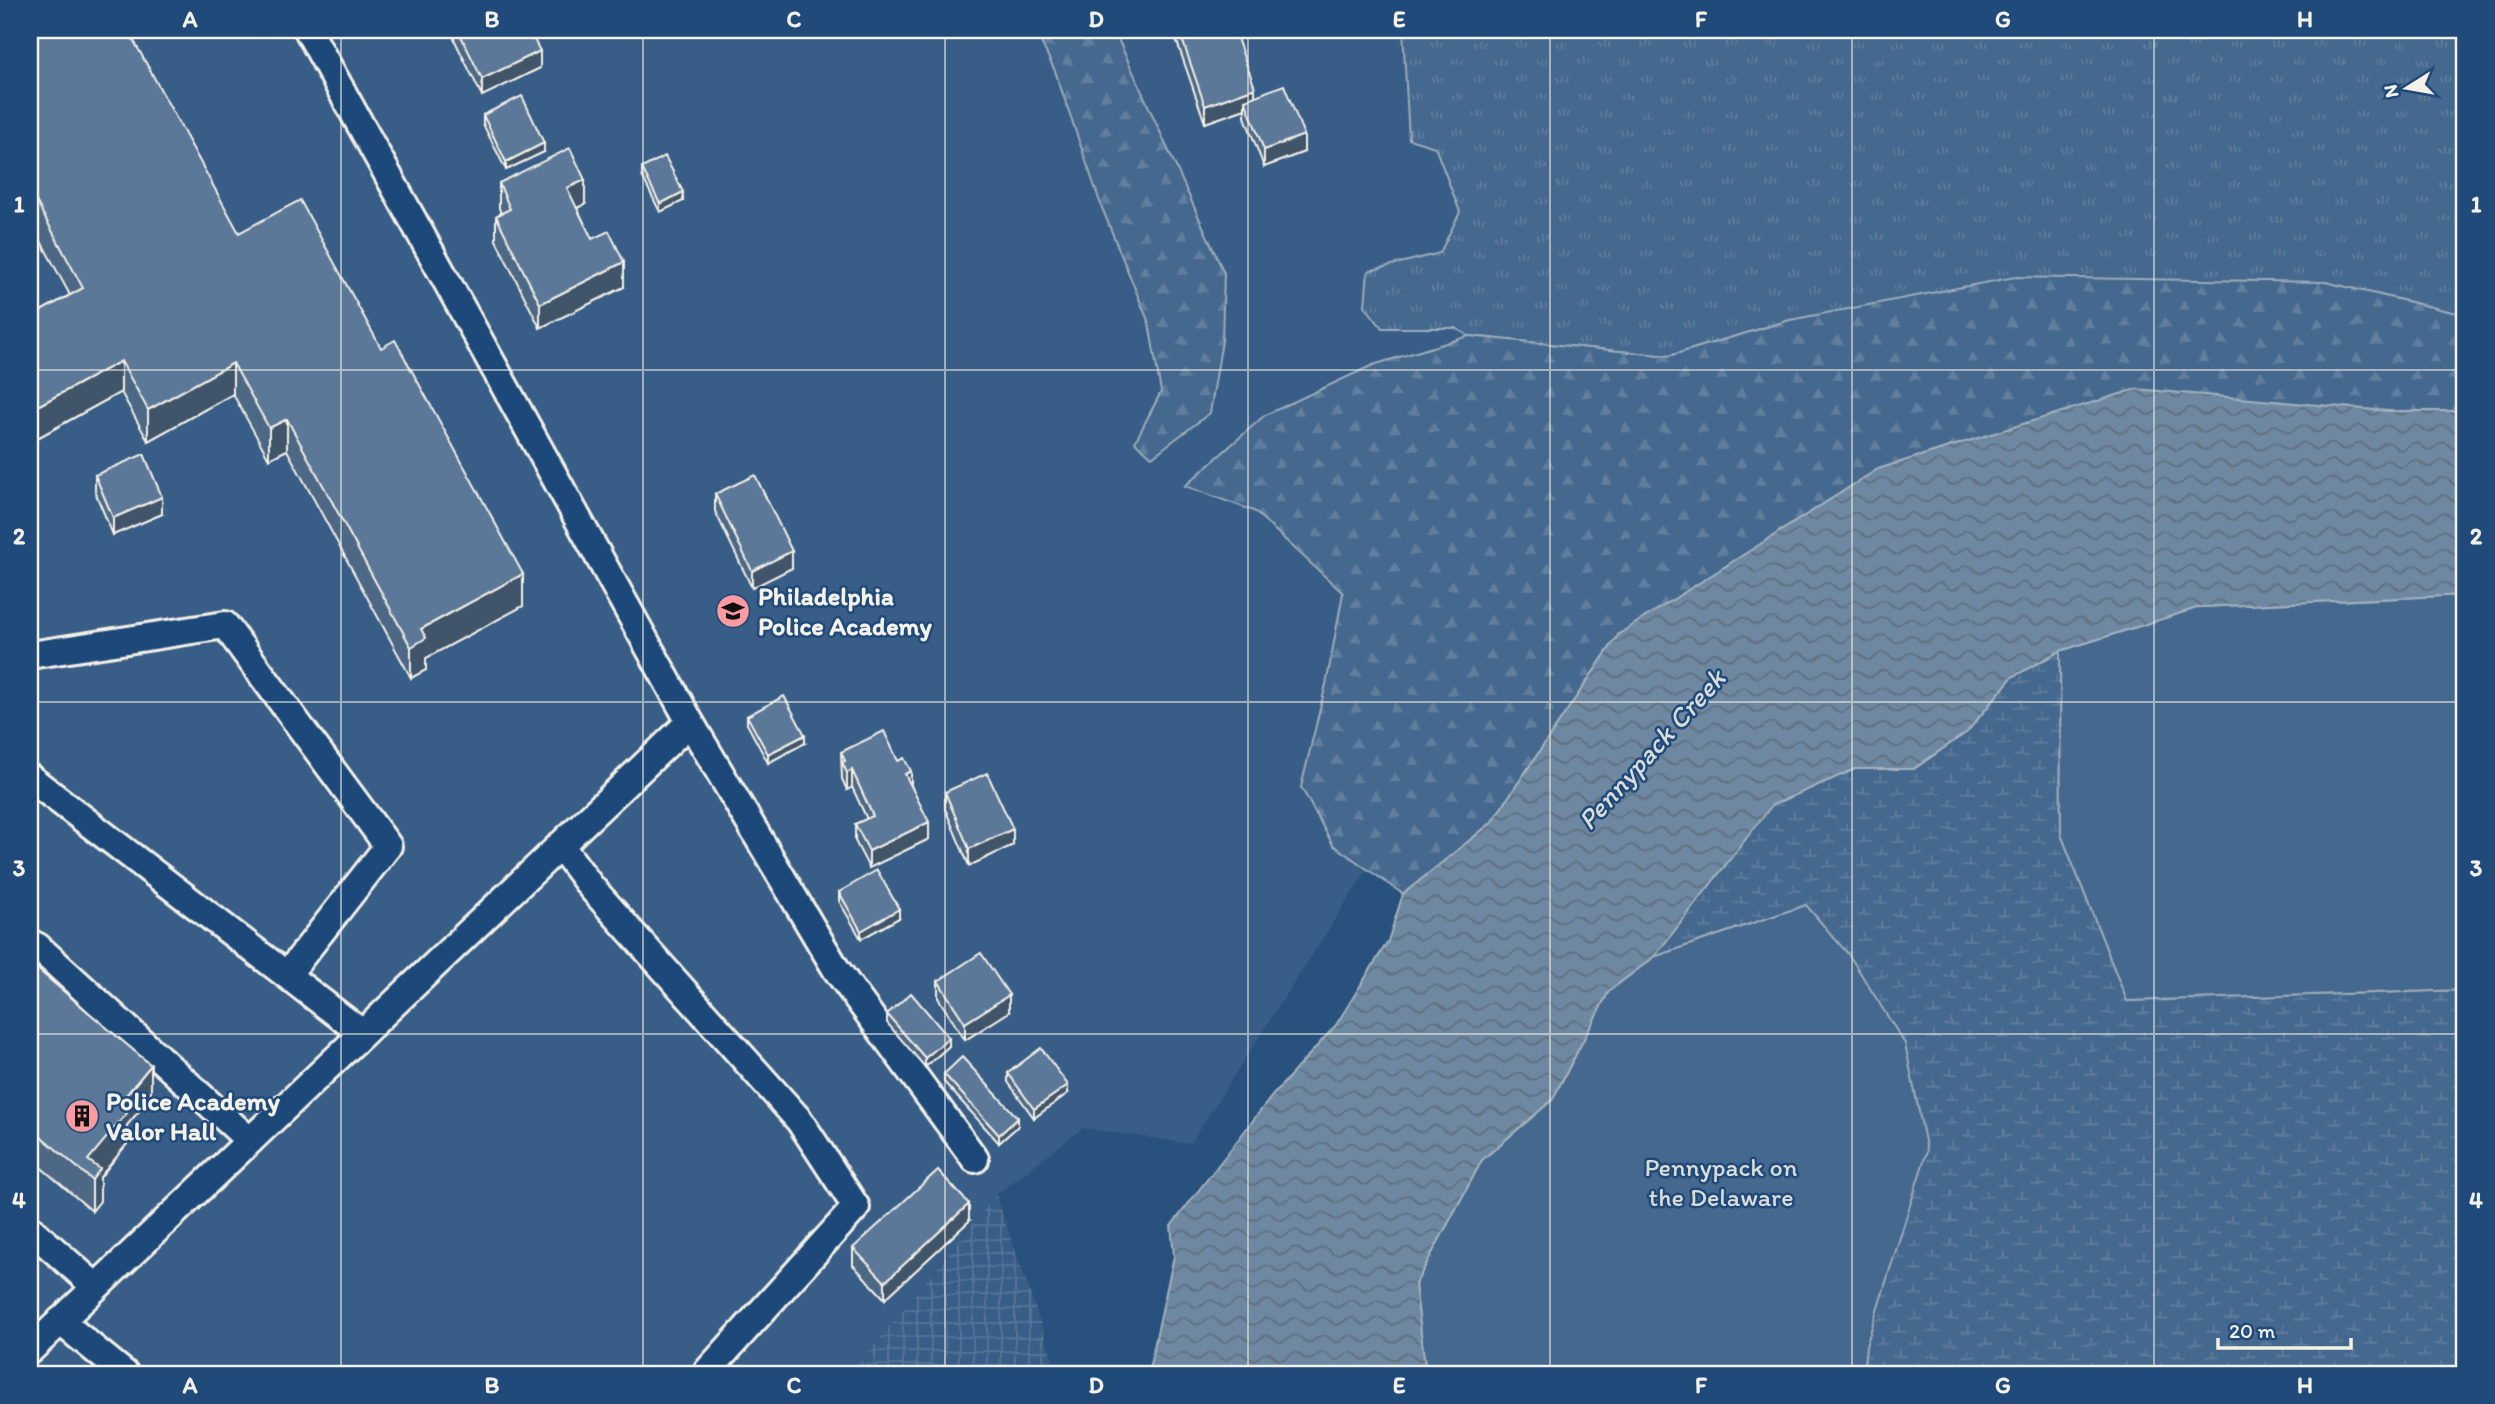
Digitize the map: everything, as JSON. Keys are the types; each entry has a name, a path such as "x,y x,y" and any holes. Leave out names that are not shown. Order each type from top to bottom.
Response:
{"lane":[{"path":"308,30 690,722 836,969 975,1158"},
{"path":"30,655 225,625 388,846 287,975"},
{"path":"30,1350 690,722"},
{"path":"30,778 362,1034"},
{"path":"560,845 591,887 799,1120 856,1207 705,1374"},
{"path":"30,943 38,947 250,1140"},
{"path":"30,1228 96,1287"},
{"path":"60,1321 125,1374"}],"shaded area":[{"name":"Philadelphia Police Academy","path":"30,30 257,30 262,38 282,30 1608,30 1696,390 1427,777 1190,1144 1083,1128 996,1195 851,1374 30,1374"},
{"path":"996,1195 1058,1374 851,1374"}],"green space":[{"path":"1035,30 1114,30 1224,273 1222,341 1210,413 1152,457 1135,442 1161,392 1149,323 1102,208 1055,71"},
{"path":"1403,30 2465,30 2465,315 2325,282 1790,320 1669,356 1469,336 1455,328 1382,328 1365,306 1368,271 1440,253 1460,212 1435,147 1409,139"},
{"path":"2015,277 2325,282 2465,315 2465,411 2388,411 1619,634 1491,823 1403,894 1333,845 1301,787 1327,680 1343,593 1254,511 1185,486 1265,415 1373,365 1469,336 1669,356 1790,320"},
{"path":"2465,595 2465,990 2127,1001 2061,834 2060,651 2200,607"},
{"path":"2060,651 2061,834 2127,1001 2465,990 2465,1374 1863,1374 1866,1346 1806,905 1654,957 1772,805 1855,769 1914,769 1967,732 2012,677"},
{"name":"Pennypack on the Delaware","path":"1806,905 1849,955 1905,1044 1927,1151 1866,1346 1863,1374 1426,1374 1415,1285 1482,1160 1552,1100 1609,991 1654,957"}],"water":[{"name":"Pennypack Creek","path":"2136,389 2388,411 2465,411 2465,595 2200,607 2060,651 2012,677 1967,732 1913,769 1855,769 1772,805 1654,957 1609,991 1552,1100 1482,1160 1415,1285 1426,1374 1148,1374 1174,1256 1171,1226 1272,1096 1336,1025 1388,941 1403,894 1491,823 1619,634 1878,469"}],"building":[{"path":"30,30 128,30 239,233 300,200 381,348 395,340 523,574 421,629 426,638 411,647 287,419 269,428 233,363 148,410 121,361 30,410 30,317 83,288 30,190"},
{"path":"458,30 529,30 540,51 482,79"},
{"path":"1179,30 1234,30 1255,88 1205,106"},
{"path":"1284,85 1304,135 1264,150 1245,100"},
{"path":"522,96 544,143 506,162 483,115"},
{"path":"570,148 585,180 567,188 592,239 609,231 624,262 540,304 496,216 510,209 499,183"},
{"path":"665,156 683,192 660,204 642,168"},
{"path":"144,454 162,497 113,518 95,475"},
{"path":"755,475 792,551 752,571 715,494"},
{"path":"784,696 805,735 768,754 747,716"},
{"path":"884,731 898,761 904,758 911,771 905,774 929,822 869,851 855,824 873,816 852,770 847,773 841,752"},
{"path":"987,773 1013,829 969,849 945,792"},
{"path":"877,870 899,909 861,931 839,892"},
{"path":"981,953 1009,995 965,1023 938,981"},
{"name":"Police Academy Valor Hall","path":"30,963 151,1065 118,1105 127,1113 88,1160 100,1169 92,1180 30,1127"},
{"path":"911,993 949,1038 925,1058 887,1014"},
{"path":"1041,1048 1068,1085 1034,1109 1008,1073"},
{"path":"962,1057 1018,1118 999,1135 944,1074"},
{"path":"938,1170 969,1204 885,1282 853,1248"}],"place":[{"name":"Philadelphia Police Academy","path":"733,611"},
{"name":"Police Academy Valor Hall","path":"82,1116"}]}
